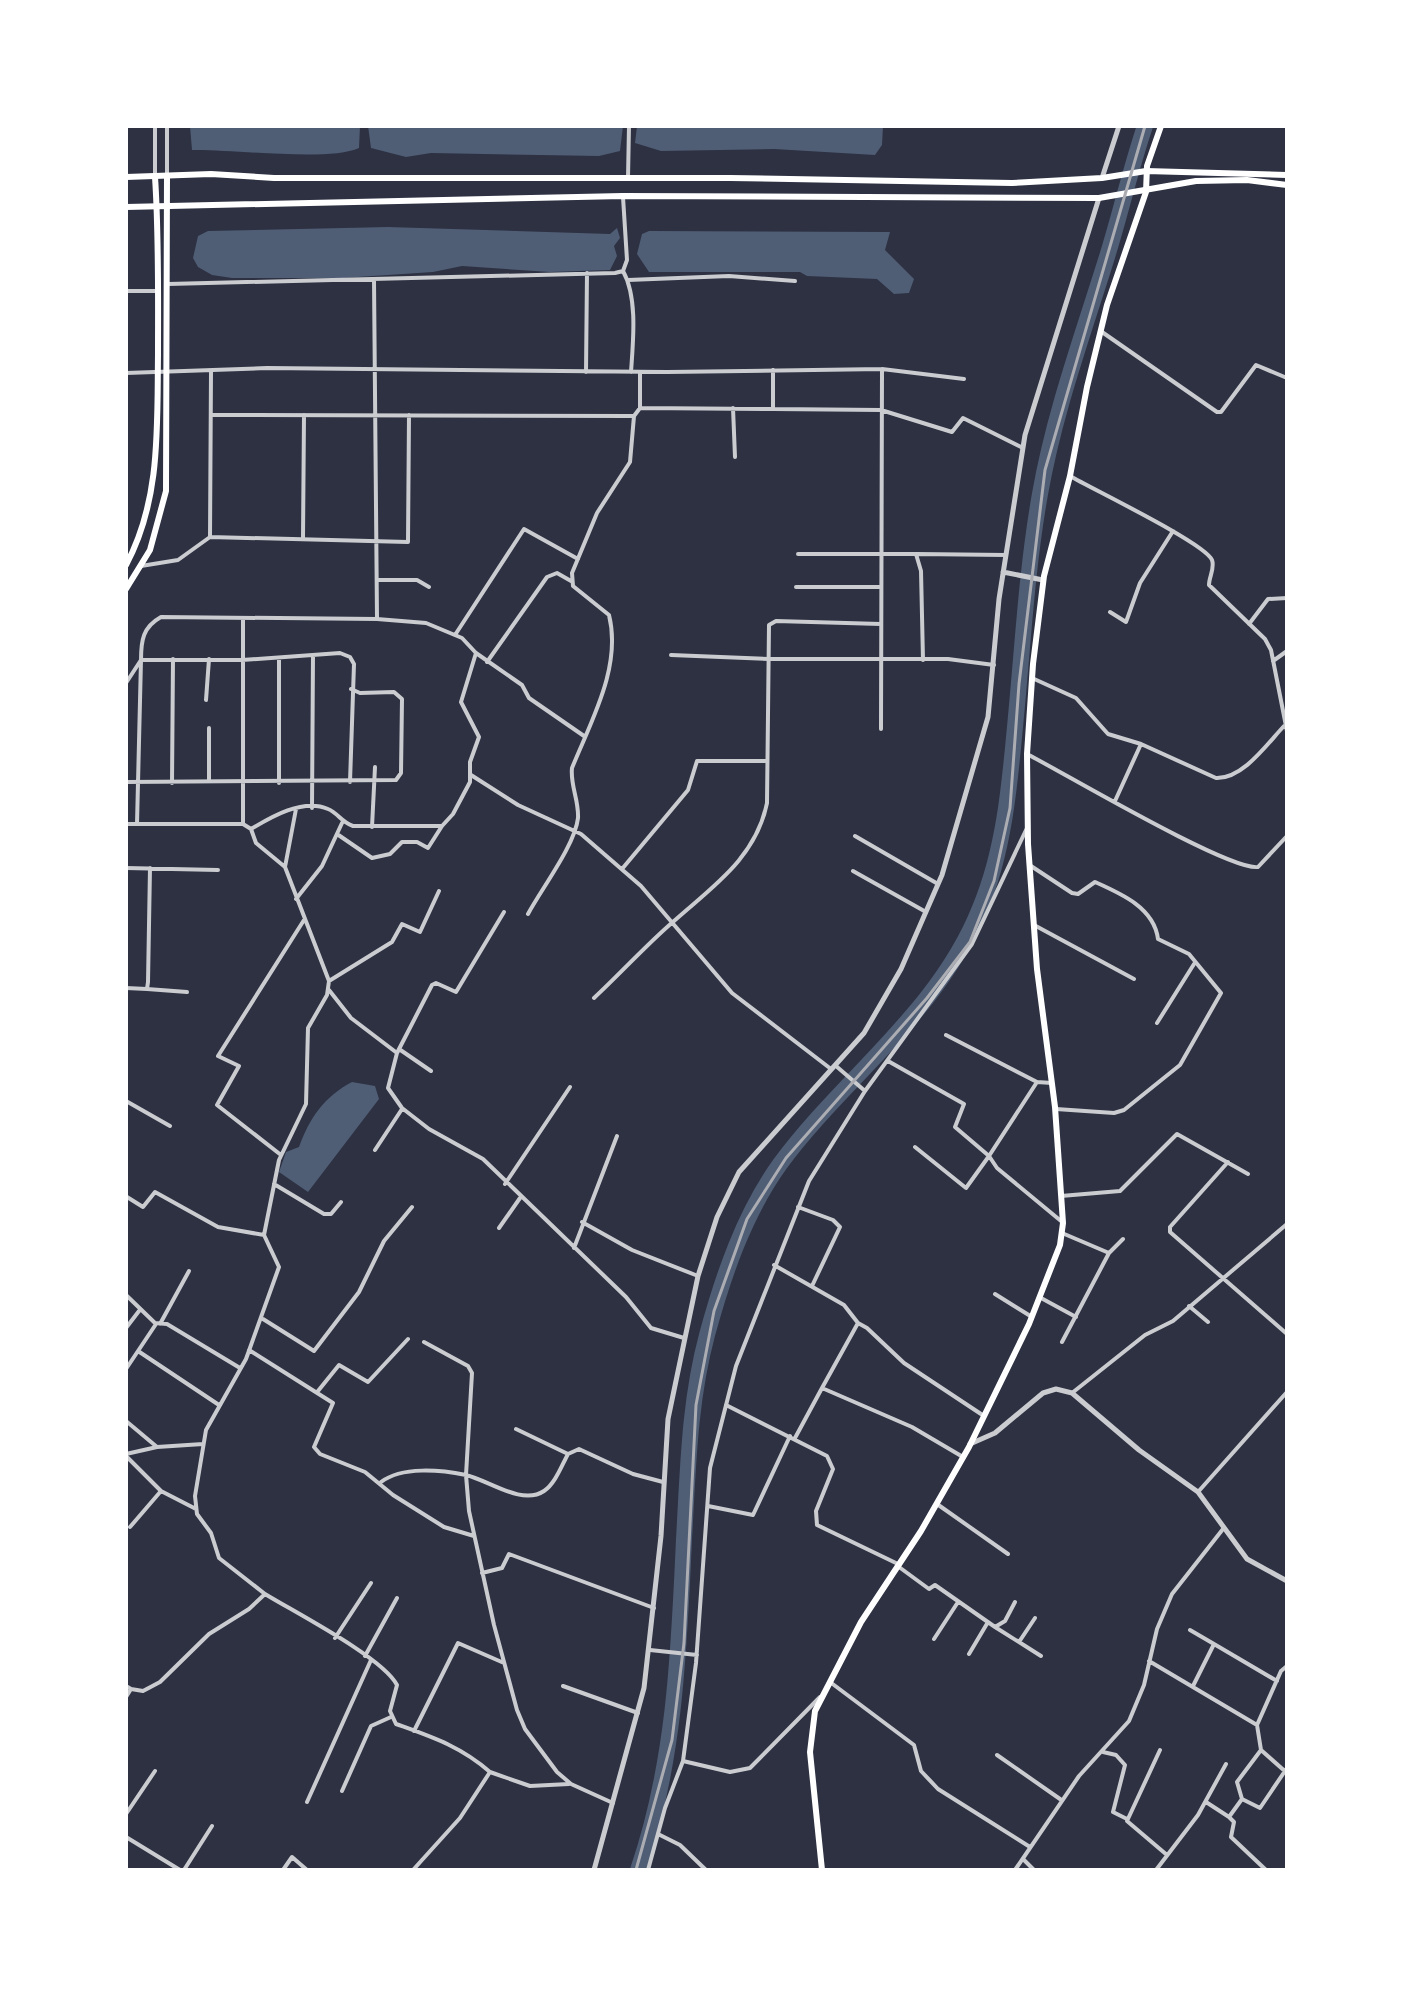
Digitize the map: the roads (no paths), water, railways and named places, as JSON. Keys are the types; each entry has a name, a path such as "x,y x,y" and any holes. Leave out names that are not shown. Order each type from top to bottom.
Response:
{"main road":[{"path":"822,1870 810,1752 811,1725 822,1695 861,1622 900,1566 970,1444 1041,1298 1062,1233 1056,1109 1029,864 1027,754 1032,678 1043,580 1070,476 1107,305 1146,192 1146,171 1161,126"},
{"path":"126,177 1012,183 1102,178 1146,171 1287,175"},
{"path":"126,589 157,534 166,491 167,176"},
{"path":"126,565 140,539 152,498 159,291 155,177"},
{"path":"126,207 623,196 1102,197 1146,192 1196,181 1247,180 1287,185"}],"street":[{"path":"155,126 155,177"},
{"path":"167,126 167,176"},
{"path":"628,178 629,126"},
{"path":"1102,178 1119,126"},
{"path":"623,196 627,260 623,271 628,280 633,339 631,372"},
{"path":"594,1870 638,1713 650,1650 668,1419 698,1276 717,1217 739,1172 864,1033 901,969 938,884 979,756 992,692 1003,572 1023,448 1056,327 1102,197"},
{"path":"168,284 623,271"},
{"path":"586,372 587,273"},
{"path":"628,280 729,276 795,281"},
{"path":"374,280 377,619"},
{"path":"126,291 159,291"},
{"path":"1102,332 1217,412 1221,412 1256,365 1287,378"},
{"path":"126,373 267,368 373,372 882,369 964,379"},
{"path":"881,729 882,369"},
{"path":"773,370 773,409"},
{"path":"210,537 211,372"},
{"path":"571,581 609,490 630,462 634,416 640,408 640,372"},
{"path":"640,408 881,410 952,432 961,419 966,419 1023,448"},
{"path":"733,408 735,457"},
{"path":"212,415 634,416"},
{"path":"303,538 304,415"},
{"path":"141,566 178,560 210,537 408,542 409,415"},
{"path":"1032,678 1076,698 1108,734 1141,744 1216,778 1237,773 1286,728 1273,661 1265,639 1209,585 1213,565 1208,554 1173,531 1070,476"},
{"path":"455,635 524,529 578,559"},
{"path":"1110,612 1126,622 1140,583 1173,531"},
{"path":"798,554 1006,555"},
{"path":"916,554 921,571 923,660"},
{"path":"1003,572 1043,580"},
{"path":"487,662 547,577 557,573 571,581 581,594 609,615 613,634 606,677 571,778 578,807 576,831 528,914"},
{"path":"377,580 417,580 429,587"},
{"path":"796,587 881,587"},
{"path":"1249,624 1268,599 1287,598"},
{"path":"137,824 141,640 146,630 161,617 377,619 426,623 455,635 487,662 522,685 529,698 584,736"},
{"path":"243,619 243,824"},
{"path":"594,998 672,922 731,873 748,849 765,815 768,630 772,622 881,624"},
{"path":"1273,661 1287,651"},
{"path":"141,660 242,660 340,653 350,657 354,664 350,782"},
{"path":"337,834 372,858 390,854 402,842 417,842 428,848 453,814 471,775 470,762 479,737 473,720 461,702 476,653"},
{"path":"312,808 313,655"},
{"path":"671,655 923,660 994,665"},
{"path":"279,658 279,783"},
{"path":"172,783 173,659"},
{"path":"206,700 209,659"},
{"path":"126,683 141,660"},
{"path":"126,782 396,780 401,773 402,699 394,692 360,693 351,689"},
{"path":"209,728 209,781"},
{"path":"1115,801 1141,744"},
{"path":"1027,754 1152,823 1239,865 1258,867 1287,836"},
{"path":"622,869 688,790 697,761 766,761"},
{"path":"372,827 375,767"},
{"path":"471,775 518,805 576,831 622,869 672,922 709,970 743,1003 865,1091"},
{"path":"251,829 282,811 312,808 331,810 342,823 372,827 442,826"},
{"path":"196,1509 203,1444 263,1319 279,1267 266,1246 264,1235 281,1155 306,1104 308,1028 329,989 329,981 285,867 296,809"},
{"path":"296,899 312,881 342,823"},
{"path":"126,824 243,824 251,829 256,843 285,867"},
{"path":"648,1870 683,1761 697,1655 710,1468 736,1366 797,1206 865,1091 972,944 1028,827"},
{"path":"855,836 938,884"},
{"path":"1029,864 1072,893 1078,894 1095,882 1151,915 1158,939 1189,954 1194,964 1221,993 1180,1065 1124,1110 1114,1113 1056,1109"},
{"path":"126,868 218,870"},
{"path":"147,989 150,868"},
{"path":"853,871 926,912"},
{"path":"329,981 392,942 402,924 420,932 439,891"},
{"path":"504,912 456,992 436,983 432,985 398,1051 388,1088 402,1108 442,1139 483,1159 505,1184 626,1297 651,1328 684,1338"},
{"path":"281,1155 217,1105 239,1066 218,1056 304,920"},
{"path":"1034,925 1134,979"},
{"path":"1157,1023 1194,964"},
{"path":"126,988 187,992"},
{"path":"329,989 351,1018 431,1071"},
{"path":"946,1035 1037,1082 1052,1083"},
{"path":"888,1061 964,1104 955,1127 989,1156 997,1168 1063,1223"},
{"path":"915,1147 966,1188 1037,1082"},
{"path":"505,1184 570,1087"},
{"path":"126,1101 170,1126"},
{"path":"375,1150 402,1108"},
{"path":"1061,1196 1120,1191 1177,1134 1248,1174"},
{"path":"574,1248 617,1136"},
{"path":"1228,1162 1170,1230 1287,1334"},
{"path":"274,1184 324,1214 331,1214 341,1202"},
{"path":"127,1197 143,1207 155,1192 218,1227 264,1235"},
{"path":"499,1228 520,1198"},
{"path":"797,1206 833,1220 840,1227 812,1286"},
{"path":"263,1319 314,1351 359,1292 384,1241 412,1207"},
{"path":"582,1222 632,1250 698,1276"},
{"path":"1072,1393 1145,1335 1173,1321 1287,1224"},
{"path":"1062,1233 1109,1253"},
{"path":"1062,1342 1109,1253 1123,1239"},
{"path":"774,1265 844,1305 858,1323 904,1363 984,1416"},
{"path":"126,1369 158,1324 189,1271"},
{"path":"995,1294 1032,1317"},
{"path":"126,1295 158,1324 167,1324 241,1368"},
{"path":"1041,1298 1076,1317"},
{"path":"1189,1306 1208,1322"},
{"path":"126,1328 139,1310"},
{"path":"708,1506 753,1515 792,1437 858,1323"},
{"path":"318,1391 339,1365 368,1382 408,1339"},
{"path":"424,1342 468,1366 472,1373 466,1475 474,1536 504,1663 525,1729 557,1772 571,1784 613,1803"},
{"path":"249,1350 333,1403 315,1450 381,1483 413,1509 453,1531 474,1536"},
{"path":"138,1351 219,1406"},
{"path":"822,1388 912,1427 963,1457"},
{"path":"970,1444 995,1433 1043,1393 1056,1389 1072,1393 1129,1441 1198,1492 1247,1559 1287,1581"},
{"path":"1198,1492 1286,1396"},
{"path":"726,1405 792,1437 832,1462 816,1511 817,1525 900,1566 929,1589 935,1585 1041,1656"},
{"path":"126,1421 157,1447"},
{"path":"516,1429 568,1454"},
{"path":"203,1444 157,1447 126,1455 161,1491 196,1509 215,1542 219,1558 265,1594 391,1673 397,1685 391,1717 396,1724 442,1739 470,1754 490,1772 530,1786 571,1784"},
{"path":"381,1483 390,1476 407,1472 466,1475 510,1492 533,1494 545,1490 568,1454 579,1449 633,1474 663,1482"},
{"path":"130,1527 161,1491"},
{"path":"937,1504 1008,1554"},
{"path":"1015,1870 1060,1800 1129,1721 1144,1685 1157,1629 1172,1594 1223,1529"},
{"path":"482,1573 502,1568 509,1554 654,1608"},
{"path":"335,1638 371,1583"},
{"path":"126,1697 128,1688 143,1691 160,1682 209,1634 249,1609 265,1594"},
{"path":"365,1656 397,1598"},
{"path":"934,1639 958,1602"},
{"path":"995,1627 1005,1621 1015,1602"},
{"path":"1019,1642 1035,1618"},
{"path":"969,1654 988,1622"},
{"path":"1190,1630 1277,1681"},
{"path":"414,1731 458,1643 504,1663"},
{"path":"1193,1686 1214,1644"},
{"path":"650,1650 697,1655"},
{"path":"307,1802 371,1660"},
{"path":"1149,1661 1257,1725"},
{"path":"1261,1750 1237,1782 1242,1799 1260,1808 1286,1771 1261,1750 1257,1725 1287,1666"},
{"path":"829,1681 914,1745 921,1771 938,1789 1030,1847"},
{"path":"563,1686 638,1713"},
{"path":"683,1761 730,1772 750,1768 822,1695"},
{"path":"342,1791 371,1726 391,1717"},
{"path":"1127,1819 1160,1750"},
{"path":"1103,1752 1116,1755 1125,1765 1113,1812 1127,1819 1167,1855"},
{"path":"997,1755 1060,1800"},
{"path":"1156,1870 1205,1802 1226,1764"},
{"path":"126,1814 155,1771"},
{"path":"413,1870 460,1818 490,1772"},
{"path":"1229,1817 1242,1799"},
{"path":"1205,1802 1234,1822 1231,1837 1266,1870"},
{"path":"126,1837 182,1870 212,1826"},
{"path":"658,1834 680,1845 706,1870"},
{"path":"283,1870 292,1857 307,1870"},
{"path":"1023,1859 1034,1870"}],"water":[{"path":"190,126 360,126 359,148 303,155 192,150"},
{"path":"368,126 623,126 620,151 599,156 431,153 406,157 371,148"},
{"path":"637,126 883,126 882,145 875,155 774,149 661,151 635,143"},
{"path":"388,227 610,234 617,228 620,238 614,246 617,256 610,270 550,272 462,266 433,272 343,278 232,278 212,275 198,267 193,258 198,236 208,231"},
{"path":"649,231 890,232 885,250 914,279 909,293 894,294 877,279 807,276 800,272 649,272 637,254 642,234"},
{"path":"352,1082 375,1086 379,1099 308,1192 279,1172 286,1152 299,1147 319,1109 333,1094"}],"waterway":[{"path":"638,1870 660,1788 673,1706 693,1411 713,1313 736,1246 767,1183 805,1132 916,1012 962,945 980,908 1001,838 1009,789 1029,577 1046,464 1069,376 1145,126"}],"railway":[{"path":"636,1870 672,1740 684,1643 696,1405 714,1311 747,1219 786,1158 927,998 970,942 994,881 1010,808 1019,684 1045,470 1145,126"}]}
